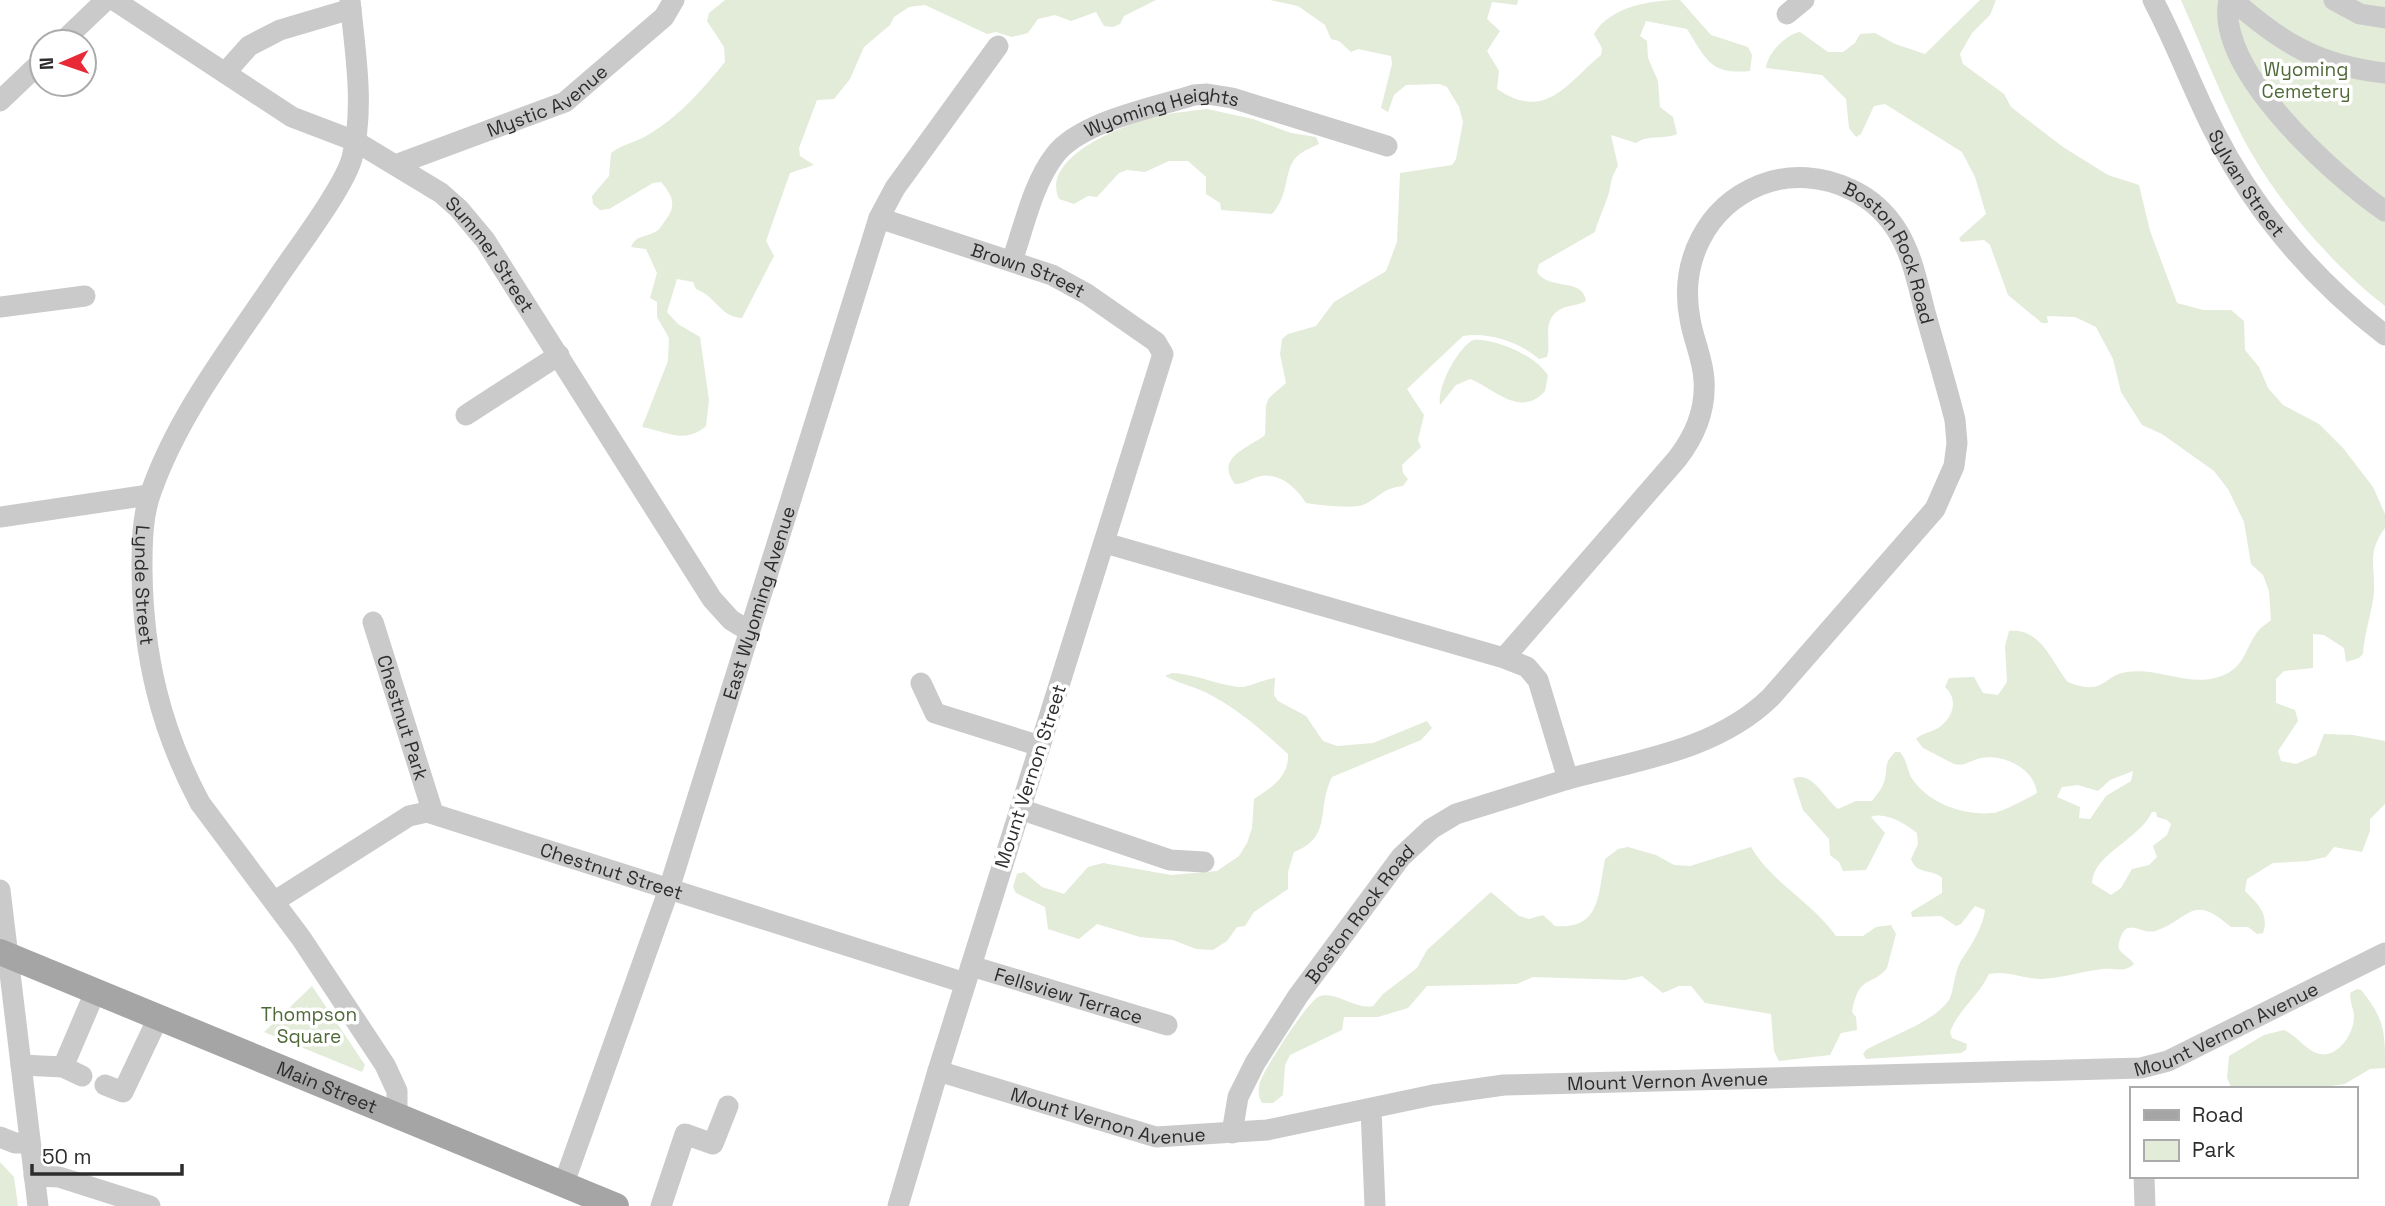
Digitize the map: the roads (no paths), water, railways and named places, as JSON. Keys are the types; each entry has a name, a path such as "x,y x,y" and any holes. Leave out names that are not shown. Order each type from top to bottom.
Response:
{"main road":[{"name":"Main Street","path":"4,954 397,1115 560,1195 616,1206"}],"street":[{"path":"77,28 106,0"},
{"name":"Summer Street","path":"114,0 292,117 355,141 441,193 468,219 559,355 712,598 730,620 749,631"},
{"name":"Mystic Avenue","path":"395,165 565,102 664,17 674,0"},
{"path":"1787,14 1804,0"},
{"name":"Sylvan Street","path":"2153,0 2216,135 2253,196 2304,263 2335,294 2385,335"},
{"path":"2231,0 2294,48 2351,68 2385,73"},
{"path":"2231,0 2228,31 2240,62 2259,92 2353,188 2385,211"},
{"path":"2334,0 2360,14 2385,18"},
{"path":"225,73 249,46 280,30 351,5"},
{"name":"Lynde Street","path":"351,5 358,111 355,141 348,169 186,413 149,495 142,550 142,605 146,649 160,713 178,759 200,803 275,901 384,1065 397,1091 397,1115"},
{"name":"East Wyoming Avenue","path":"560,1195 669,889 879,218 895,188 998,46"},
{"path":"0,102 28,75"},
{"name":"Wyoming Heights","path":"1012,261 1044,174 1055,155 1067,143 1092,128 1194,95 1207,93 1232,98 1387,146"},
{"name":"Boston Rock Road","path":"1233,1133 1238,1097 1255,1063 1298,996 1401,857 1431,829 1456,814 1704,741 1747,718 1771,697 1928,518 1947,489 1957,443 1949,396 1909,255 1889,219 1869,200 1832,181 1791,178 1764,184 1739,196 1709,224 1691,261 1687,289 1689,318 1704,380 1701,412 1694,432 1677,459 1504,658"},
{"name":"Brown Street","path":"879,218 1012,261 1070,284 1162,348"},
{"path":"0,307 85,296"},
{"name":"Mount Vernon Street","path":"898,1206 937,1071 1163,356 1162,348"},
{"path":"466,415 559,355"},
{"path":"0,517 149,495"},
{"path":"1105,543 1504,658 1527,667 1538,680 1568,779"},
{"name":"Chestnut Park","path":"373,622 433,813"},
{"path":"921,683 935,713 1040,746"},
{"path":"1020,809 1171,860 1204,862"},
{"path":"275,901 409,816 433,813"},
{"name":"Chestnut Street","path":"433,813 669,889 968,974"},
{"path":"0,890 4,954 38,1206"},
{"name":"Mount Vernon Avenue","path":"937,1071 1151,1136 1267,1130 1504,1085 2141,1078 2168,1061 2385,953"},
{"name":"Fellsview Terrace","path":"968,974 1167,1025"},
{"path":"21,1065 73,1072 95,992"},
{"path":"106,1085 123,1092 158,1018"},
{"path":"661,1206 685,1134 713,1144 728,1105"},
{"path":"1371,1109 1375,1206"},
{"path":"0,1136 15,1143 29,1143"},
{"path":"34,1176 59,1177 150,1206"},
{"path":"2144,1178 2145,1206"}],"park label":[{"name":"Wyoming Cemetery","path":"2306,80"},
{"name":"Thompson Square","path":"309,1025"}]}
